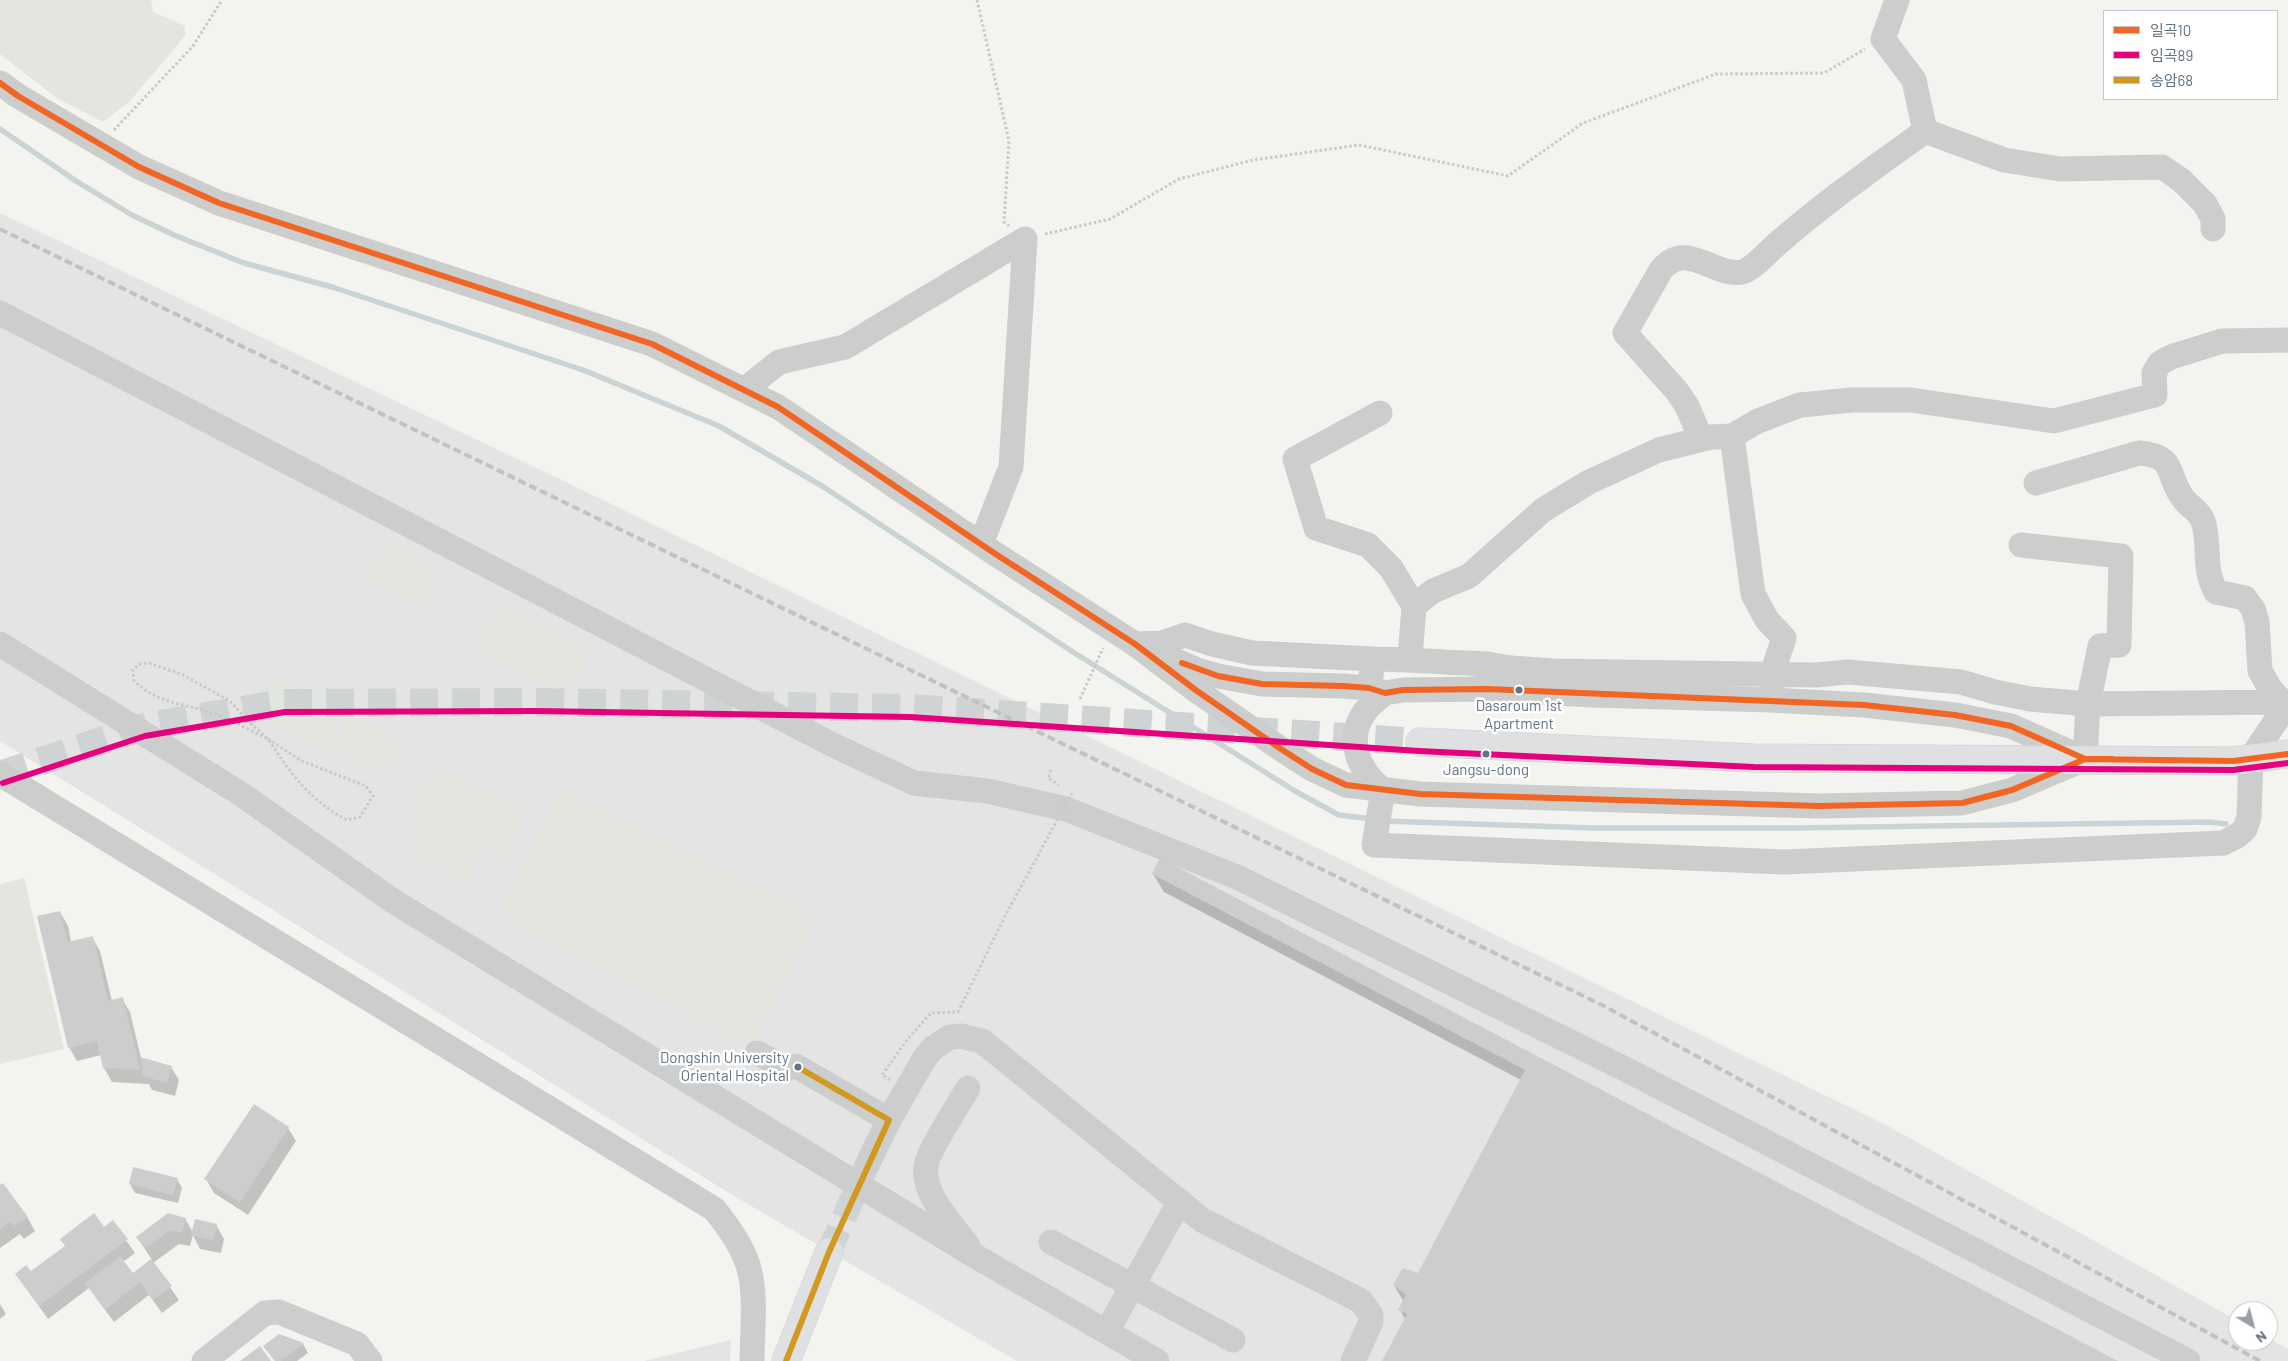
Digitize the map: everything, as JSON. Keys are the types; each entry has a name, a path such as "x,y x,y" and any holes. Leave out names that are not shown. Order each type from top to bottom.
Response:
{"main road":[{"path":"1420,742 1754,758 2233,761 2288,754"},
{"path":"786,1361 829,1252"}],"street":[{"path":"1897,0 1883,39 1914,80 1925,131"},
{"path":"0,83 18,96 139,167 219,203 652,344 778,407 981,544 1135,644 1196,691 1312,769 1346,786 1382,796 1430,794 1819,806 1962,803 2012,790 2085,759"},
{"path":"1925,131 2004,160 2060,169 2162,167 2181,180 2205,204 2213,220 2213,229"},
{"path":"1702,439 1681,398 1625,333 1668,260 1677,257 1697,260 1728,270 1742,272 1756,263 1812,213 1925,131"},
{"path":"744,390 779,362 845,346 1025,239"},
{"path":"981,544 1011,467 1025,239"},
{"path":"0,313 833,745 914,783 987,790 1066,809 1237,877 1638,1076 2188,1361"},
{"path":"1414,606 1434,591 1469,576 1543,510 1589,482 1658,450 1702,439 1732,436 1758,420 1800,405 1852,400 1911,400 2054,421 2155,395 2154,373 2160,363 2171,357 2222,341 2288,340"},
{"path":"1380,413 1295,459 1316,528 1368,545 1391,568 1414,606 1410,659"},
{"path":"1732,436 1753,594 1767,620 1784,638 1774,675 1771,700"},
{"path":"2036,483 2139,452 2156,454 2170,468 2180,495 2187,504 2197,510 2203,521 2210,580 2216,592 2245,598 2253,609 2257,622 2260,671 2271,690 2285,703"},
{"path":"2021,545 2120,556 2119,645 2100,646 2088,704 2085,759"},
{"path":"1135,644 1162,643 1184,635 1212,644 1252,653 1410,659 1553,670 1774,675 1816,675 1848,672 1961,682 2030,698 2088,704 2285,703"},
{"path":"0,644 241,794 393,900 975,1256 1157,1361"},
{"path":"1135,644 1197,670 1262,684 1377,691 1487,689 1592,695 1771,700 1864,705 1972,717 2012,726 2085,759"},
{"path":"1373,659 1377,691 1358,725 1356,754 1382,796 1374,845 1784,862 2223,843 2237,836 2245,829 2249,817 2251,758 2285,703"},
{"path":"1486,664 1487,689"},
{"path":"1972,717 1975,686"},
{"path":"0,774 714,1209 737,1242 748,1265 752,1306 752,1361"},
{"path":"868,1163 889,1120 924,1059 933,1048 950,1038 972,1037 990,1046 1202,1220 1361,1301 1371,1316 1371,1322 1353,1361"},
{"path":"757,1054 786,1068 796,1066 889,1120"},
{"path":"968,1088 926,1165 930,1190 944,1215 975,1256"},
{"path":"1107,1331 1180,1201"},
{"path":"1050,1242 1233,1340"},
{"path":"204,1361 264,1313 279,1312 357,1344 370,1361"}],"path":[{"path":"101,144 193,46 222,0"},
{"path":"976,0 1009,141 1004,222 1025,239 1110,219 1179,179 1253,160 1359,145 1508,176 1583,123 1716,74 1824,73 1883,39"},
{"path":"1080,699 1100,655"},
{"path":"268,739 230,701 182,674 149,664 139,664 133,670 134,681 145,691 171,703 210,712 268,739 302,761 366,786 373,796 360,817 348,820 315,800 292,774 268,739"},
{"path":"958,1012 1005,916 1072,793 1048,778 1051,770"}],"shaded area":[{"path":"0,0 151,0 153,12 185,26 185,36 129,102 103,122 58,99 0,54"},
{"path":"0,213 570,484 1888,1126 2228,1315 2228,1351 2278,1351 2278,1344 2288,1349 2288,1361 1017,1361 729,1193 0,741"},
{"path":"384,542 441,571 422,607 365,577"},
{"path":"498,601 592,649 567,697 474,650"},
{"path":"277,676 342,710 322,749 256,716"},
{"path":"350,713 408,743 389,778 332,749"},
{"path":"433,764 527,811 502,859 409,812"},
{"path":"563,788 817,919 751,1046 497,914"},
{"path":"423,826 479,856 465,881 409,851"},
{"path":"24,878 64,1049 0,1064 0,884"},
{"path":"731,1340 730,1361 644,1361"}],"building":[{"path":"1160,858 2118,1361 1382,1361 1407,1314 1398,1310 1406,1295 1393,1285 1403,1268 1418,1273 1525,1070 1152,874"},
{"path":"60,911 68,942 93,936 108,1001 123,997 140,1070 103,1068 97,1041 68,1048 37,916"},
{"path":"140,1057 172,1066 167,1083 143,1076"},
{"path":"254,1104 289,1127 240,1202 204,1179"},
{"path":"133,1167 178,1178 173,1195 129,1184"},
{"path":"3,1183 28,1217 15,1226 11,1221 0,1229 0,1185"},
{"path":"94,1213 104,1227 113,1220 128,1239 39,1306 15,1274 26,1265 31,1271 65,1246 60,1239"},
{"path":"168,1213 186,1218 182,1233 170,1230 145,1249 136,1237"},
{"path":"195,1219 217,1224 213,1240 191,1235"},
{"path":"120,1256 133,1273 151,1259 172,1286 153,1300 140,1282 105,1310 85,1283"},
{"path":"279,1334 304,1343 281,1361 275,1361 263,1346"},
{"path":"260,1346 271,1361 240,1361"}],"waterway":[{"path":"0,129 76,181 132,215 174,235 244,263 332,287 583,370 719,426 822,486 1073,652 1295,791 1339,815 1373,819"},
{"path":"1384,821 1593,828 1795,828 2209,822 2226,824"}],"tunnel":[{"path":"0,775 143,727 284,703 537,702 910,708 1420,742"},
{"path":"829,1252 867,1165"}],"railway":[{"path":"0,229 1604,1006 2260,1361"}],"transit line":[{"name":"일곡10","path":"0,83 18,96 139,167 219,203 652,344 778,407 994,553 1135,644 1197,691 1281,749 1312,769 1346,785 1420,794 1819,806 1962,803 2012,790 2085,759 2233,761 2288,754"},
{"name":"일곡10","path":"1182,663 1218,676 1262,684 1343,686 1369,688 1385,693 1403,690 1487,689 1864,705 1955,715 2011,726 2085,759 2113,759"},
{"name":"임곡89","path":"3,783 145,736 285,712 537,711 910,717 1419,751 1754,767 2233,770 2288,763"},
{"name":"송암68","path":"796,1066 889,1120"},
{"name":"송암68","path":"786,1361 829,1252 889,1120"}],"place":[{"name":"Dasaroum 1st Apartment","path":"1519,690"},
{"name":"Jangsu-dong","path":"1486,754"},
{"name":"Dongshin University Oriental Hospital","path":"798,1067"}]}
